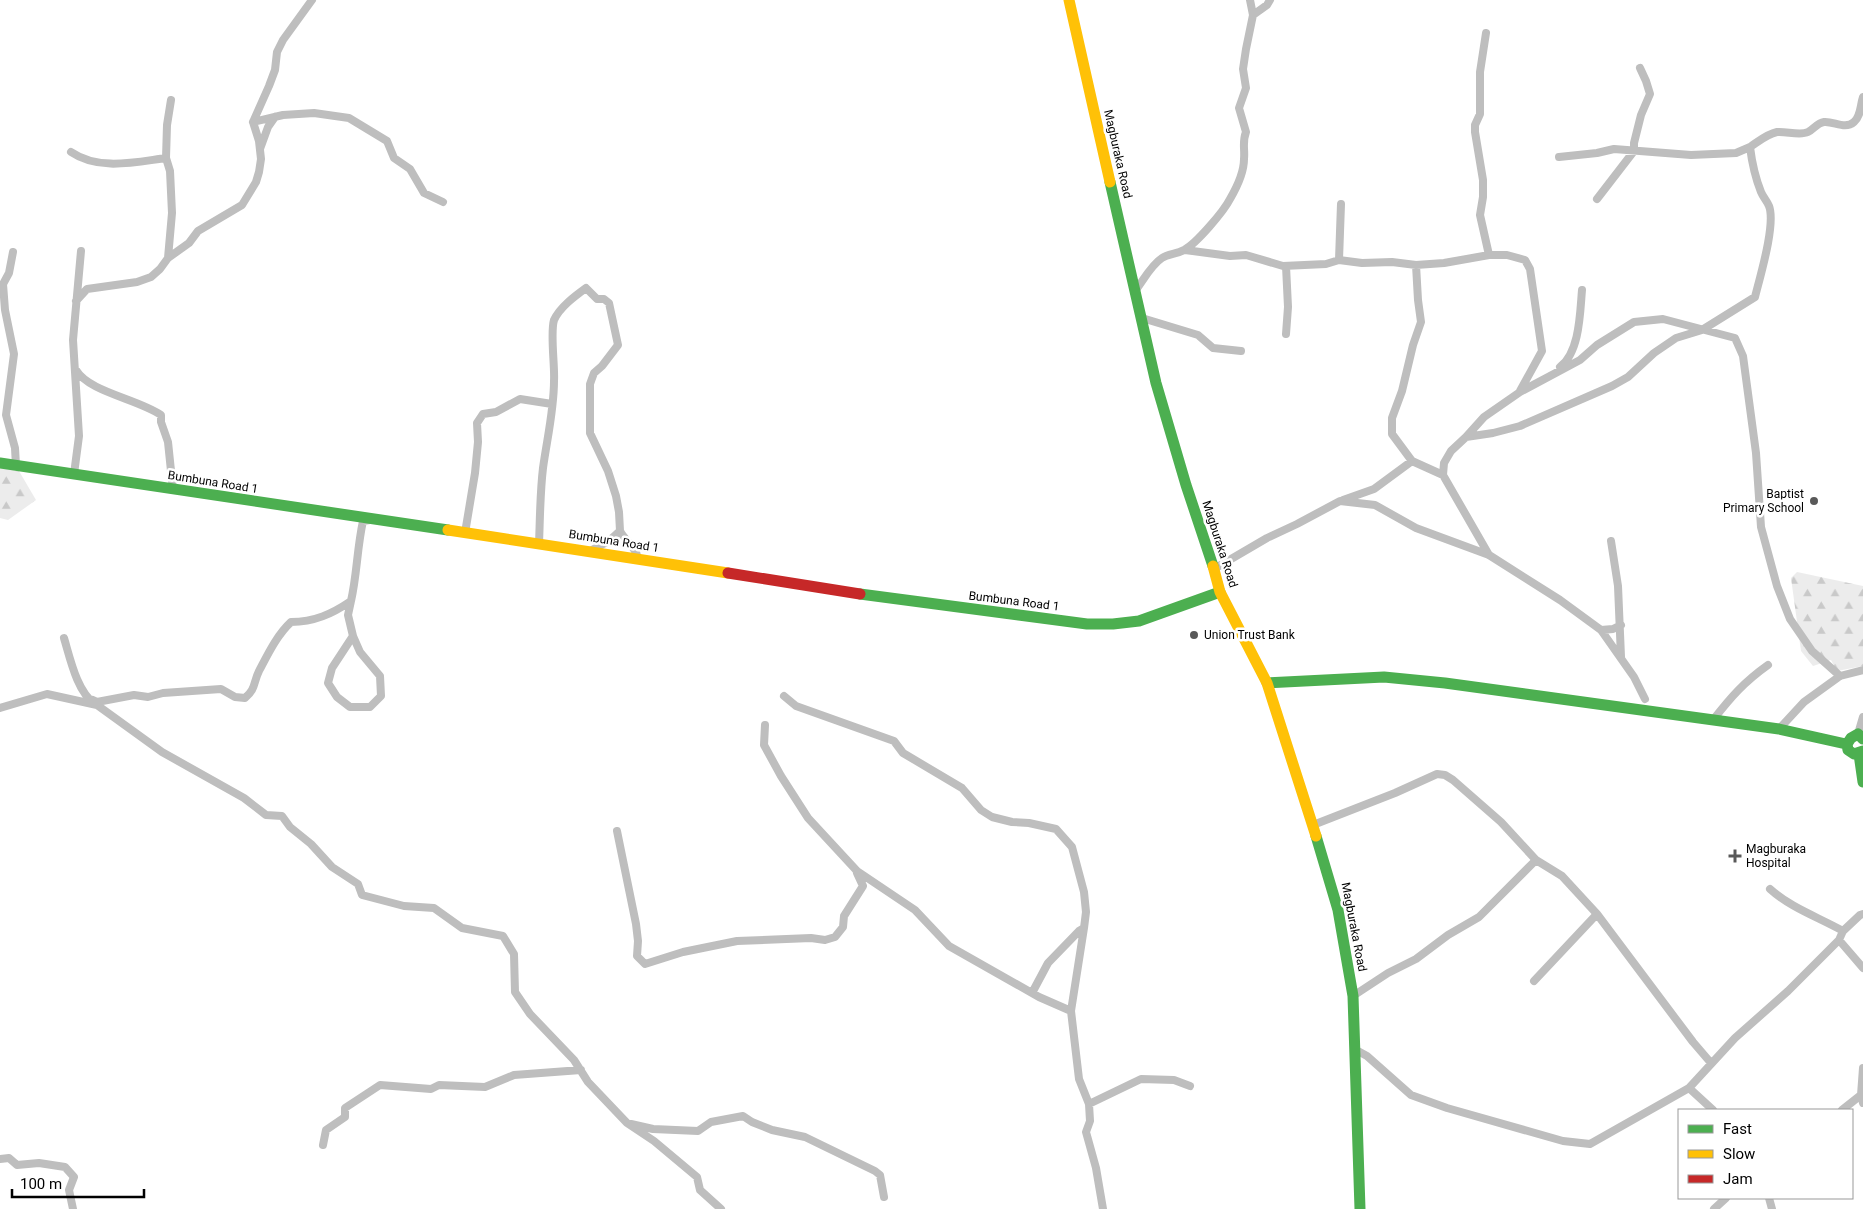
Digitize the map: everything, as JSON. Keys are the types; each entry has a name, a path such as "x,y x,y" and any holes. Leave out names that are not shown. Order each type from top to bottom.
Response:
{"main road":[{"name":"Magburaka Road","path":"1069,0 1156,383 1186,485 1220,592 1267,683 1330,879 1338,910 1352,996 1356,1050 1360,1209"},
{"name":"Bumbuna Road 1","path":"0,463 370,520 638,558 863,595 1087,624 1139,621 1220,592"},
{"path":"1267,683 1384,677 1445,683 1779,729 1846,744"},
{"path":"1846,744 1849,738 1861,737"},
{"path":"1846,744 1850,752 1861,752 1863,782"}],"street":[{"path":"260,150 252,122 270,86 275,70 277,52 283,40 312,0"},
{"path":"1185,250 1222,211 1241,177 1244,159 1243,139 1246,132 1239,108 1246,88 1243,69 1253,15 1250,0"},
{"path":"1253,15 1267,5 1270,0"},
{"path":"1486,33 1480,72 1480,114 1475,125 1475,132 1483,180 1480,215 1489,255"},
{"path":"1597,198 1634,151 1634,143 1641,115 1650,94 1640,68"},
{"path":"1559,157 1597,154 1614,149 1691,155 1736,153 1777,132 1807,133 1820,123 1827,122 1845,126 1851,124 1856,120 1860,112 1863,97"},
{"path":"168,258 172,213 170,171 166,158 167,125 171,100"},
{"path":"252,122 275,117 314,113 349,118 387,141 394,158 410,169 424,194 443,202"},
{"path":"76,301 87,289 137,282 151,277 168,258 189,243 198,231 242,205 256,182 259,172 260,150 268,127 275,117"},
{"path":"1466,436 1493,433 1520,426 1588,397 1628,377 1676,338 1702,330 1755,297 1764,263 1770,224 1769,207 1760,191 1752,167 1750,147"},
{"path":"71,152 80,158 95,162 121,164 166,158"},
{"path":"1339,260 1341,204"},
{"path":"1135,291 1162,258 1185,250 1230,256 1246,255 1286,266 1326,264 1339,260 1416,265 1444,263 1489,255 1507,255 1525,260 1530,269 1542,351 1520,392"},
{"path":"74,474 79,436 73,340 82,251"},
{"path":"13,252 9,273 3,284 5,310 14,354 6,415 14,448 16,466"},
{"path":"1416,265 1421,322 1413,344 1402,391 1392,418 1392,434 1412,461 1443,475"},
{"path":"1286,266 1288,307 1286,334"},
{"path":"539,544 543,470 554,380 552,356 554,321 559,312 586,288 597,299 604,299 609,303 618,345 602,366 594,373 590,384 590,433 608,471 616,496 620,530 634,547 638,558"},
{"path":"1552,373 1564,364 1576,342 1582,290"},
{"path":"1142,318 1198,335 1213,348 1241,351"},
{"path":"1489,555 1443,475 1444,463 1451,451 1484,418 1520,392 1552,373 1580,360 1597,345 1634,322 1663,319 1735,338 1744,356 1756,453 1761,527 1777,586 1790,619 1812,651 1840,676"},
{"path":"76,370 80,377 89,384 150,407 161,415 161,422 168,442 173,490"},
{"path":"465,533 475,473 478,442 477,422 483,414 496,412 520,399 552,404"},
{"path":"1214,569 1267,538 1340,501 1374,489 1412,461"},
{"path":"1340,501 1375,505 1416,528 1489,555 1547,590 1601,630 1634,677 1645,699"},
{"path":"353,636 332,668 328,683 337,697 350,708 370,707 381,696 380,676 360,652 353,636 348,614 356,577 358,544 363,521 370,520"},
{"path":"590,551 609,541 620,530"},
{"path":"1611,541 1618,586 1621,658"},
{"path":"88,699 97,702 134,695 148,697 221,689 235,697 245,698 253,691 258,673 280,633 292,622 306,622 326,616 351,601"},
{"path":"1601,630 1613,629 1620,625"},
{"path":"64,638 70,663 88,699 162,752 244,798 266,815 282,816 290,827 311,844 332,867 358,884 362,895 404,906 434,908 462,928 503,936 514,954 516,992 530,1014 574,1060 602,1098 627,1123 654,1141 697,1177 700,1190 720,1209"},
{"path":"1713,720 1734,692 1768,664"},
{"path":"1779,729 1804,702 1840,676 1863,670"},
{"path":"0,708 47,694 97,705"},
{"path":"784,696 796,706 894,741 903,753 962,788 981,810 992,817 1056,830 1072,847 1084,892 1084,928 1071,1011 1079,1079 1089,1104 1090,1121 1086,1132 1096,1168 1103,1209"},
{"path":"1861,737 1863,717"},
{"path":"765,726 764,745 781,776 808,818 857,872 915,910 948,946 1056,1006 1071,1011"},
{"path":"1313,825 1395,793 1437,774 1445,775 1501,822 1536,860 1562,876 1597,914 1693,1042 1711,1063"},
{"path":"617,831 636,924 637,956 645,964 683,952 737,942 811,938 825,940 834,937 843,926 844,916 863,886"},
{"path":"1352,996 1388,973 1416,959 1448,935 1479,917 1536,860"},
{"path":"857,872 863,886"},
{"path":"863,886 881,887"},
{"path":"1770,889 1781,899 1798,909 1815,915 1843,931"},
{"path":"1534,982 1562,954 1597,914"},
{"path":"1356,1050 1367,1056 1411,1095 1447,1108 1572,1142 1590,1144 1689,1088 1735,1038 1788,991 1839,940 1843,931 1863,914"},
{"path":"1032,993 1048,963 1084,928"},
{"path":"1839,940 1863,968"},
{"path":"1844,1109 1862,1099 1863,1068"},
{"path":"323,1146 326,1130 345,1118 345,1108 380,1085 431,1090 439,1085 485,1088 514,1075 581,1070"},
{"path":"1089,1104 1141,1079 1174,1080 1190,1086"},
{"path":"1689,1088 1712,1109"},
{"path":"627,1123 653,1129 698,1131 711,1122 743,1116 772,1130 805,1137 875,1171 880,1175 884,1197"},
{"path":"0,1159 9,1158 17,1165 39,1163 65,1167 74,1177 70,1190 73,1209"},
{"path":"1714,1209 1725,1199"}],"green space":[{"path":"0,468 19,471 36,500 8,520 0,518"},
{"path":"1797,572 1863,586 1863,666 1837,671 1831,660 1813,666 1801,651 1791,578"}],"traffic: fast":[{"path":"1110,182 1156,383 1186,485 1213,566"},
{"path":"0,463 448,530"},
{"path":"860,594 1087,624 1113,624 1139,621 1220,592"},
{"path":"1267,683 1384,677 1445,683 1779,729 1846,744"},
{"path":"1863,739 1858,734 1851,738 1847,744 1848,750 1854,754 1863,751"},
{"path":"1859,754 1863,782"},
{"path":"1316,836 1338,910 1353,996 1360,1209"}],"traffic: slow":[{"path":"1069,0 1110,182"},
{"path":"448,530 728,573"},
{"path":"1213,566 1220,592 1267,683 1316,836"}],"traffic: jam":[{"path":"728,573 860,594"}],"place":[{"name":"Baptist Primary School","path":"1814,501"},
{"name":"Union Trust Bank","path":"1194,635"},
{"name":"Magburaka Hospital","path":"1735,856"}]}
